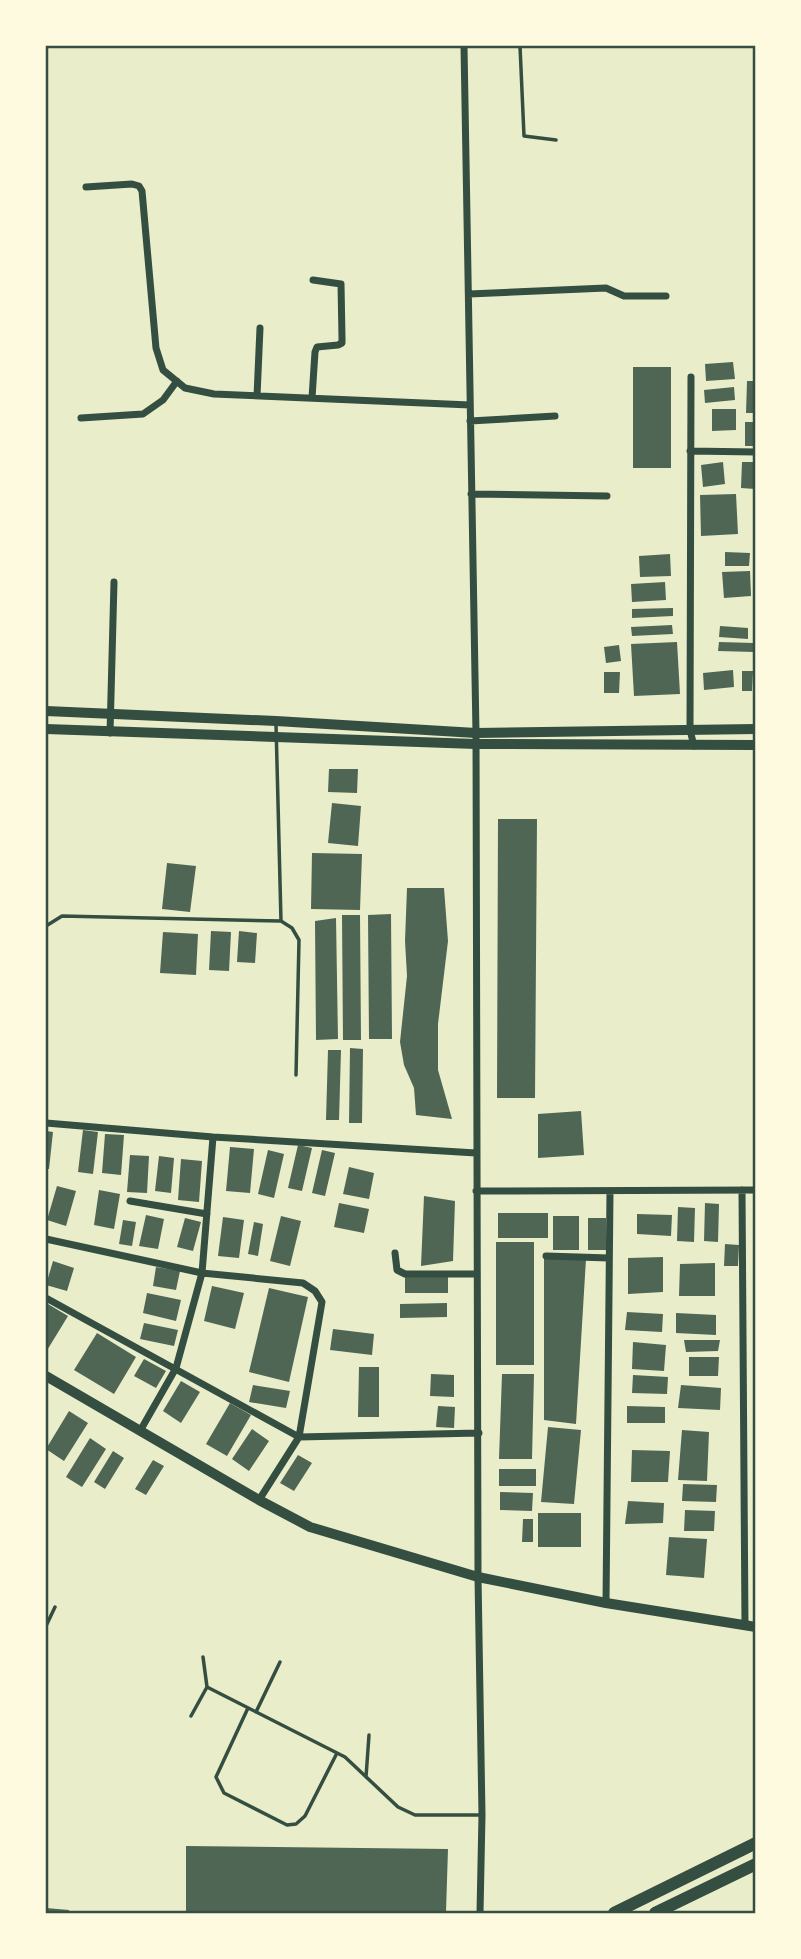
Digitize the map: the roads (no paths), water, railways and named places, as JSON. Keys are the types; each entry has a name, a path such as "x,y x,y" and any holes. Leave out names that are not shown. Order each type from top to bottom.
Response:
{"main road":[{"path":"46,711 276,721 476,738 755,729"},
{"path":"157,734 159,717"},
{"path":"46,729 276,738 476,738 694,746 755,745"},
{"path":"614,1913 639,1908 755,1843"},
{"path":"655,1913 755,1864"}],"street":[{"path":"464,46 476,738 478,1577 482,1815 480,1913"},
{"path":"86,187 132,184 139,186 142,191 156,348 163,370 186,388 214,394 470,405"},
{"path":"312,398 317,347 342,343 341,284 313,280"},
{"path":"469,294 606,288 624,296 666,296"},
{"path":"257,396 260,328"},
{"path":"691,377 690,730 694,746"},
{"path":"81,418 143,414 163,400 177,381"},
{"path":"470,421 555,416"},
{"path":"690,451 755,452"},
{"path":"471,494 607,496"},
{"path":"110,733 114,582"},
{"path":"46,1123 213,1137 476,1153"},
{"path":"140,1431 176,1367 202,1273 213,1137"},
{"path":"46,1376 310,1527 478,1577 606,1603 750,1626 742,1190"},
{"path":"477,1191 755,1190"},
{"path":"606,1603 610,1191"},
{"path":"130,1201 207,1214"},
{"path":"46,1239 202,1273 303,1283 315,1291 322,1302 299,1437 259,1500"},
{"path":"395,1253 397,1270 405,1274 477,1274"},
{"path":"546,1256 609,1258"},
{"path":"46,1298 176,1367 299,1437 479,1433"}],"lane":[{"path":"520,46 524,136 556,140"},
{"path":"276,721 281,921"},
{"path":"46,926 62,916 281,921 292,928 299,940 296,1075"},
{"path":"46,1626 55,1608"},
{"path":"191,1716 207,1687 203,1657"},
{"path":"256,1712 280,1662"},
{"path":"207,1687 337,1753 398,1807 415,1815 482,1815"},
{"path":"248,1708 216,1777 224,1793 288,1825 296,1824 305,1816 337,1753"},
{"path":"366,1777 369,1735"}]}
